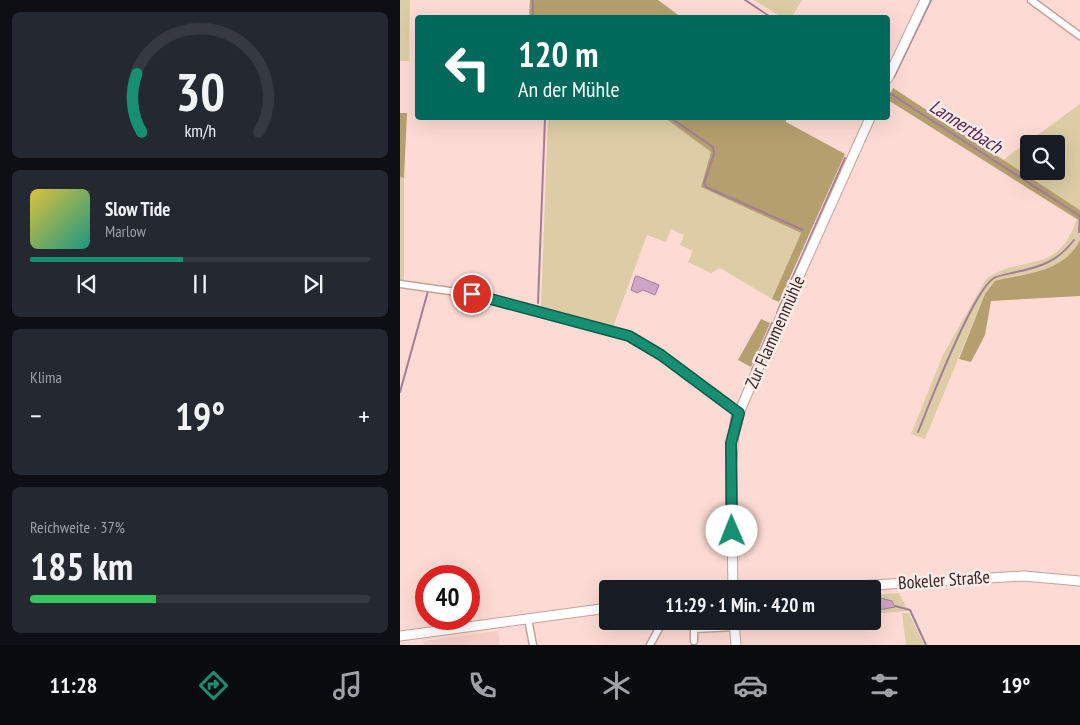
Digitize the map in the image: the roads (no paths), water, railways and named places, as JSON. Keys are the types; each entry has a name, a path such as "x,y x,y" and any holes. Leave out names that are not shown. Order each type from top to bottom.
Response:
{"street":[{"path":"890,74 925,0"},
{"path":"1031,0 1080,36"},
{"name":"Zur Flammenmühle","path":"733,580 731,443 739,413 869,120"},
{"path":"400,284 472,294 629,336 661,355 739,413"},
{"name":"Bokeler Straße","path":"881,585 1024,576 1080,581"},
{"path":"400,636 599,609"},
{"path":"528,619 533,645"},
{"path":"650,645 658,630"},
{"path":"694,630 694,641"},
{"path":"735,630 736,645"}],"waterway":[{"path":"533,0 533,15"},
{"name":"Lannertbach","path":"745,0 768,15"},
{"path":"894,77 931,0"},
{"name":"Lannertbach","path":"890,93 1080,216"},
{"path":"538,303 545,120"},
{"path":"674,120 713,147 714,154 704,183 706,187 803,230"},
{"path":"777,313 845,158"},
{"path":"1079,232 1080,217"},
{"path":"918,432 952,349 985,287 996,277 1033,268 1048,262 1062,253 1074,240"},
{"path":"400,392 428,291"},
{"path":"752,370 772,323"},
{"path":"737,441 744,414"},
{"path":"726,550 726,453 732,415"},
{"path":"736,458 737,534"},
{"path":"895,606 910,610 926,645"}]}
